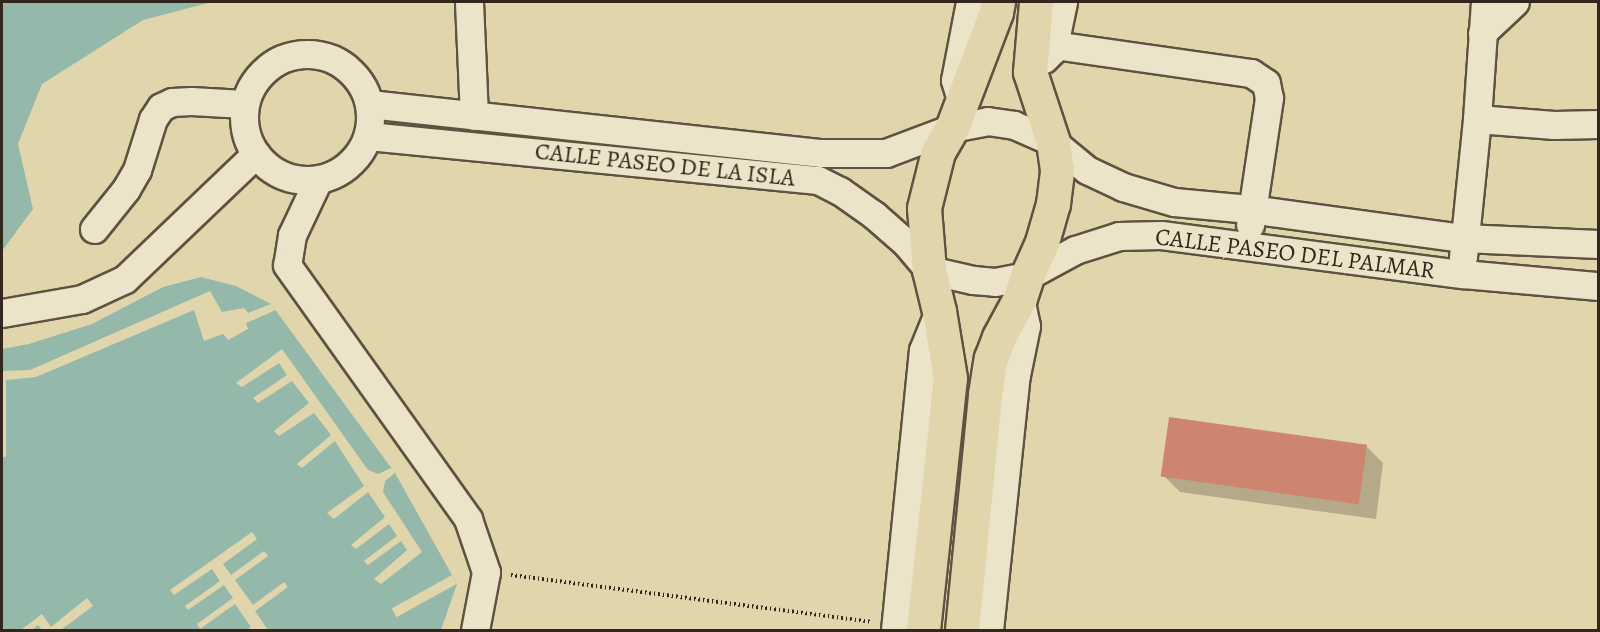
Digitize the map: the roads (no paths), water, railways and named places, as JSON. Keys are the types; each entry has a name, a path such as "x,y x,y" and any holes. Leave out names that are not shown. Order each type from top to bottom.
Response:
{"main road":[{"path":"905,628 950,378 939,311 929,270 924,208 938,152 957,116 998,2"},
{"path":"962,630 985,394 991,358 1042,242 1053,204 1057,170 1053,142 1030,72 1036,2"}],"street":[{"path":"469,2 474,116"},
{"path":"957,116 955,80 970,2"},
{"path":"1030,72 1053,50 1063,2"},
{"path":"1463,274 1463,238 1477,119 1485,2"},
{"path":"1482,33 1515,2"},
{"path":"1054,45 1251,73 1266,83 1269,98 1250,209 1249,244"},
{"path":"311,54 331,58 348,69 361,85 369,104 368,136 360,152 349,165 318,180 300,180 283,176 268,167 256,154 247,136 244,104 257,78 272,64 291,56 311,54"},
{"path":"94,229 126,189 137,170 153,119 161,107 172,102 191,101 244,104"},
{"name":"CALLE PASEO DE LA ISLA","path":"369,104 821,153 886,153 957,116"},
{"name":"CALLE PASEO DEL PALMAR","path":"957,116 1003,122 1053,142 1088,170 1123,187 1174,202 1250,209 1463,238 1599,244"},
{"path":"1477,119 1554,125 1599,124"},
{"name":"CALLE PASEO DE LA ISLA","path":"368,136 818,180 840,191 874,215 906,243 929,270"},
{"path":"818,180 821,153"},
{"path":"2,313 82,299 124,279 256,154"},
{"path":"318,180 292,235 287,265 468,519 486,572 475,630"},
{"name":"CALLE PASEO DEL PALMAR","path":"929,270 952,277 1023,287 1075,249 1119,237 1161,235 1249,244 1463,274 1599,286"},
{"path":"988,630 1016,375 1026,326 1023,287"}]}
